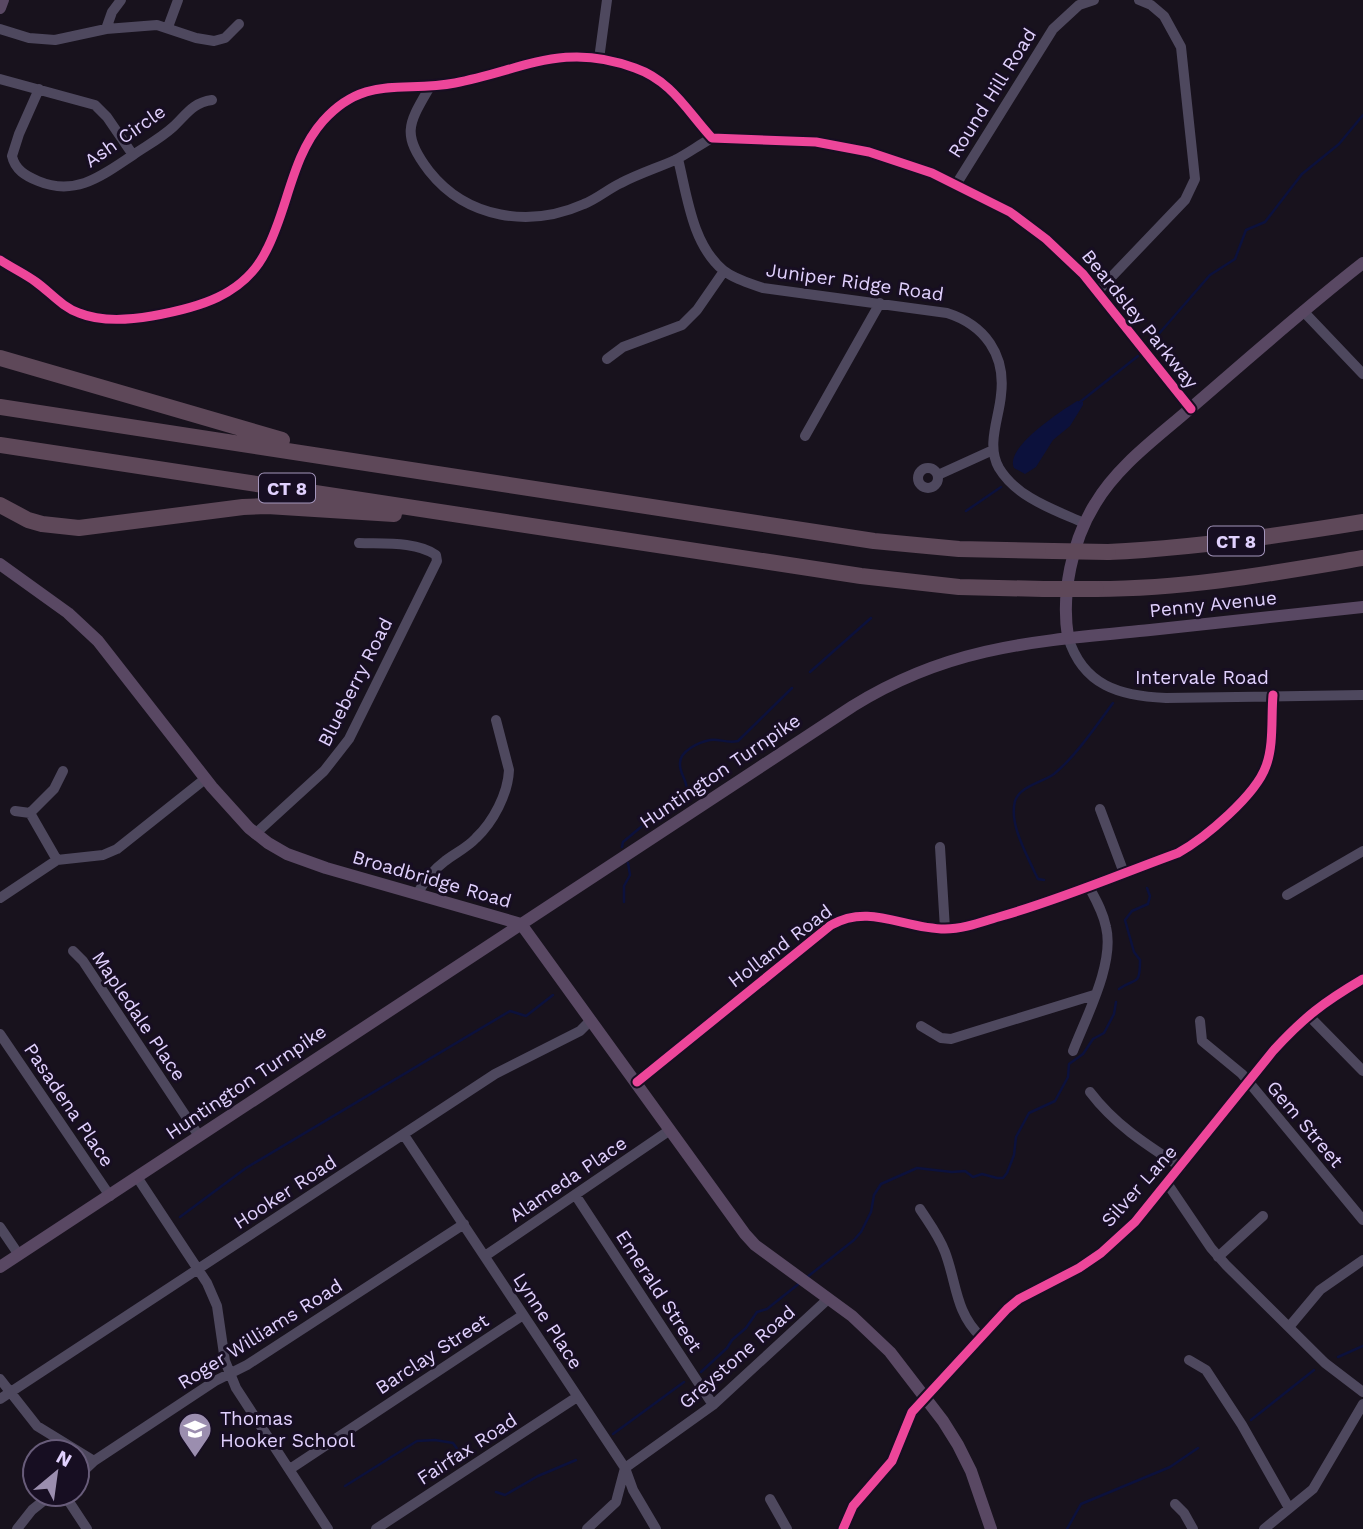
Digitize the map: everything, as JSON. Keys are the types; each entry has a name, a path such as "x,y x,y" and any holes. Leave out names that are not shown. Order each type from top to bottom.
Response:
{"highway":[{"path":"0,358 206,420 300,445 462,477"},
{"name":"CT 8","path":"0,407 893,543 988,551 1158,550 1363,522"},
{"name":"CT 8","path":"0,445 861,576 959,587 1171,587 1230,581 1363,558"},
{"path":"0,505 35,522 58,527 79,528 223,508 267,506 367,512 512,530 573,533"},
{"path":"1234,541 1363,511"}],"main road":[{"path":"0,8 3,0"},
{"path":"1068,637 1066,611 1071,569 1084,523 1094,504 1114,478 1303,311 1363,263"},
{"name":"Broadbridge Road","path":"0,565 86,629 205,779 256,834 276,848 303,861 521,924 745,1234 874,1334 926,1398 963,1455 991,1529"},
{"name":"Penny Avenue","path":"1068,637 1363,607"},
{"name":"Huntington Turnpike","path":"0,1268 853,706 926,668 962,656 1004,646 1068,637"}],"street":[{"path":"106,29 112,12 121,0"},
{"path":"168,27 178,0"},
{"path":"600,59 607,0"},
{"name":"Round Hill Road","path":"957,183 1053,29 1079,5 1094,0"},
{"path":"1097,292 1185,200 1195,179 1181,47 1164,16 1152,5 1139,0"},
{"path":"0,29 29,38 55,40 106,29 157,25 195,38 214,41 225,38 239,24"},
{"path":"0,260 36,282 64,305 95,318 139,318 199,306 233,289 256,268 277,228 306,147 324,120 345,102 367,91 397,86 455,83 549,58 600,59 636,68 664,83 712,138 678,159 633,177 597,198 565,211 522,218 502,215 472,205 446,189 416,152 410,126 431,85"},
{"path":"0,79 95,105 107,117 133,155"},
{"name":"Ash Circle","path":"39,89 12,149 13,161 26,175 55,187 74,187 91,182 173,127 193,105 212,100"},
{"name":"Beardsley Parkway","path":"712,138 816,142 906,162 957,183 1010,212 1069,259 1191,408"},
{"name":"Juniper Ridge Road","path":"678,159 702,242 713,260 724,271 741,281 763,288 958,316 986,337 997,353 1001,368 1002,393 993,450"},
{"path":"607,359 623,347 682,325 698,310 724,271"},
{"path":"805,436 880,303"},
{"path":"1303,311 1363,374"},
{"path":"938,475 993,450 1001,471 1027,495 1084,523"},
{"name":"Blueberry Road","path":"256,834 324,771 348,739 437,561 436,555 422,549 359,543"},
{"name":"Intervale Road","path":"1068,637 1072,651 1085,670 1121,693 1134,696 1166,698 1363,695"},
{"name":"Holland Road","path":"637,1082 843,918 865,914 944,929 971,925 1089,887 1190,846 1250,794 1266,766 1273,695"},
{"path":"417,894 443,862 475,839 501,801 509,770 496,720"},
{"path":"30,813 54,789 63,771"},
{"path":"0,898 57,860 103,855 117,849 205,779"},
{"path":"1100,808 1124,873"},
{"path":"15,811 30,813"},
{"path":"30,813 57,860"},
{"path":"940,847 944,929"},
{"path":"1287,895 1363,851"},
{"path":"1073,1051 1104,966 1107,929 1089,887"},
{"name":"Mapledale Place","path":"73,951 83,961 199,1136"},
{"name":"Silver Lane","path":"843,1529 853,1506 892,1461 912,1412 996,1320 1019,1299 1079,1268 1135,1222 1273,1051 1308,1015 1339,992 1363,979"},
{"path":"921,1026 941,1038 951,1038 1094,995"},
{"path":"1308,1015 1363,1070"},
{"name":"Hooker Road","path":"4,1396 495,1074 580,1031 591,1020"},
{"name":"Gem Street","path":"1200,1021 1202,1041 1242,1074 1363,1220"},
{"name":"Pasadena Place","path":"0,1034 110,1196"},
{"path":"1090,1092 1114,1120 1132,1135 1181,1167"},
{"name":"Alameda Place","path":"485,1256 670,1130"},
{"name":"Lynne Place","path":"404,1135 625,1468 633,1490 656,1529"},
{"path":"137,1178 199,1268 217,1306 229,1375 328,1529"},
{"path":"1167,1184 1218,1257 1325,1363 1363,1392"},
{"name":"Emerald Street","path":"576,1196 713,1405"},
{"path":"920,1209 943,1247 964,1316 981,1337"},
{"path":"1218,1257 1263,1216"},
{"name":"Roger Williams Road","path":"91,1464 464,1224"},
{"path":"0,1227 19,1255"},
{"path":"1289,1327 1320,1290 1363,1260"},
{"name":"Greystone Road","path":"625,1468 713,1405 828,1299"},
{"name":"Barclay Street","path":"290,1469 523,1315"},
{"path":"1189,1360 1206,1370 1242,1425 1289,1508"},
{"path":"0,1379 4,1396 37,1426 94,1461"},
{"name":"Fairfax Road","path":"376,1529 577,1397"},
{"path":"1264,1529 1309,1493 1319,1481 1363,1404"},
{"path":"587,1529 616,1502 625,1468"},
{"path":"770,1499 787,1529"},
{"path":"1175,1504 1193,1529"},
{"path":"17,1529 34,1508"},
{"path":"73,1508 87,1529"}],"shaded area":[{"path":"1077,401 1083,402 1083,405 1070,426 1053,440 1036,467 1025,474 1014,468 1013,460 1017,450 1025,441 1047,421"}],"waterway":[{"path":"1150,344 1210,275 1235,259 1246,230 1265,222 1302,174 1339,144 1363,115"},
{"path":"1080,402 1138,356"},
{"path":"966,511 1001,487"},
{"path":"810,672 871,618"},
{"path":"622,847 623,842 659,812 669,810 687,796 680,763 687,751 710,740 738,741 792,688"},
{"path":"1044,880 1038,879 1019,838 1014,819 1015,801 1022,792 1062,767 1113,703"},
{"path":"624,902 624,886 630,875 628,863"},
{"path":"1119,989 1138,978 1140,960 1134,952 1125,920 1132,911 1148,904 1150,896 1147,888"},
{"path":"180,1217 246,1168 510,1011 526,1016 553,995"},
{"path":"806,1278 861,1232 871,1212 874,1195 881,1184 917,1168 965,1171 973,1177 982,1174 1003,1178 1014,1155 1016,1137 1029,1113 1055,1101 1068,1077 1069,1064 1083,1054 1093,1039 1104,1033 1114,1014 1116,1002"},
{"path":"701,1372 746,1328 757,1312 767,1309 801,1282"},
{"path":"1338,1357 1363,1346"},
{"path":"1251,1420 1314,1370"},
{"path":"613,1434 684,1382"},
{"path":"345,1486 417,1441 453,1443 465,1460"},
{"path":"1067,1529 1081,1504 1170,1467 1198,1448"},
{"path":"496,1492 505,1495 538,1476 576,1460"}],"cycle path":[{"path":"0,260 36,282 67,307 96,318 143,317 202,304 232,289 257,266 273,235 297,167 312,135 339,106 354,97 385,88 436,86 479,78 543,60 586,57 609,60 635,68 659,81 678,98 712,138 816,142 869,152 932,173 1010,212 1046,239 1083,274 1191,409"},
{"path":"637,1082 831,925 845,919 873,917 930,928 960,928 1047,902 1178,853 1228,815 1252,790 1260,777 1270,749 1273,695"},
{"path":"843,1529 853,1506 892,1461 912,1412 1007,1309 1019,1299 1079,1268 1101,1253 1135,1222 1284,1039 1315,1011 1363,979"}],"place":[{"name":"Thomas Hooker School","path":"195,1459"}]}
